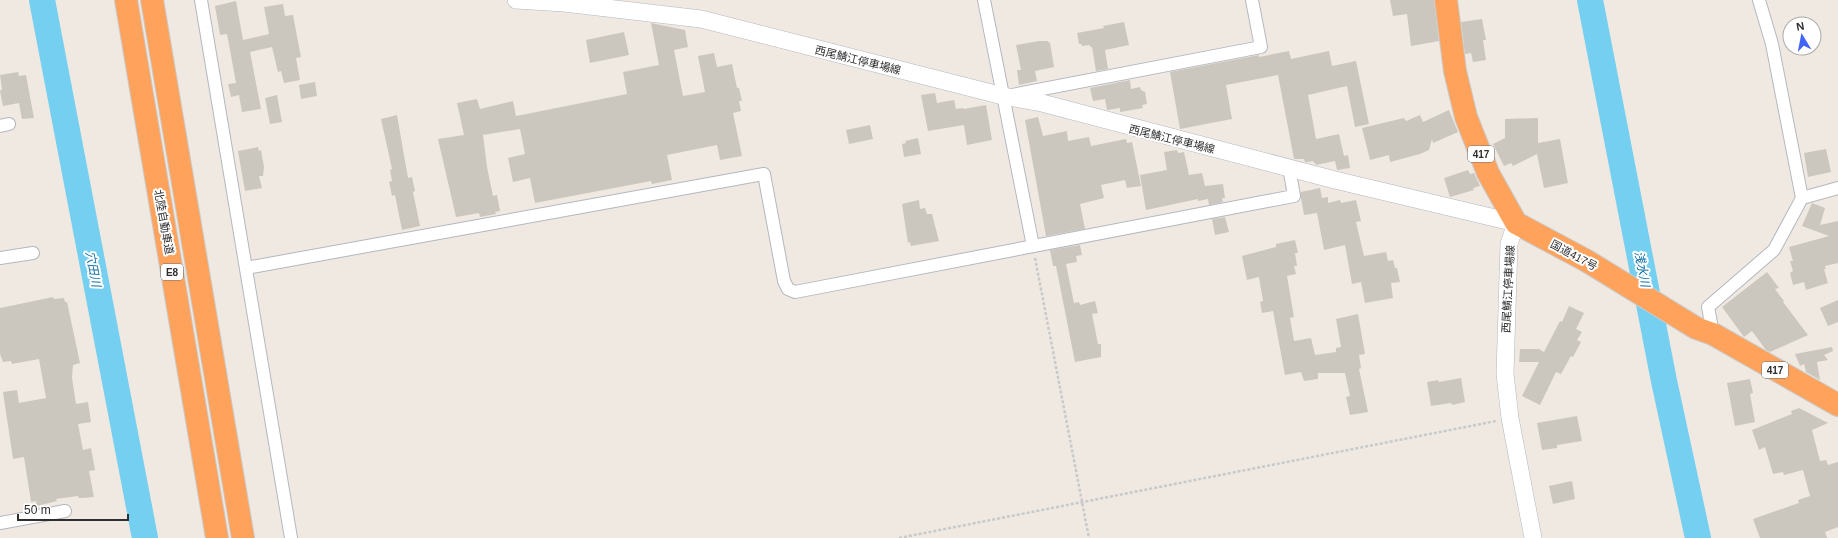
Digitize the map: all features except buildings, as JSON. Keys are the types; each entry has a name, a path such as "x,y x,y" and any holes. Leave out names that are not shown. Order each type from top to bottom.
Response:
{"highway":[{"name":"417","path":"1446,0 1455,71 1466,117 1488,173 1516,223"},
{"name":"北陸自動車道","path":"126,3 217,538"},
{"name":"E8","path":"153,4 243,538"},
{"name":"国道417号","path":"1516,223 1587,261 1705,331 1838,404"}],"main road":[{"name":"西尾鯖江停車場線","path":"516,0 564,2 701,20 1002,96 1042,104 1171,139 1289,167 1335,180 1516,223 1509,244 1505,330 1505,374 1510,418 1533,538"}],"street":[{"path":"201,0 292,538"},
{"path":"984,0 1033,246"},
{"path":"1002,96 1261,48 1252,0"},
{"path":"1705,331 1708,307 1774,250 1802,198 1772,44 1759,0"},
{"path":"246,268 764,174 784,281 788,289 795,292 1294,196 1289,167"},
{"path":"1802,198 1838,188"},
{"path":"0,258 33,253"},
{"path":"0,523 65,511"}],"path":[{"path":"1033,246 1089,538"},
{"path":"899,538 1510,418"}],"waterway":[{"name":"穴田川","path":"42,0 145,538"},
{"name":"浅水川","path":"1590,0 1664,381 1698,538"}]}
